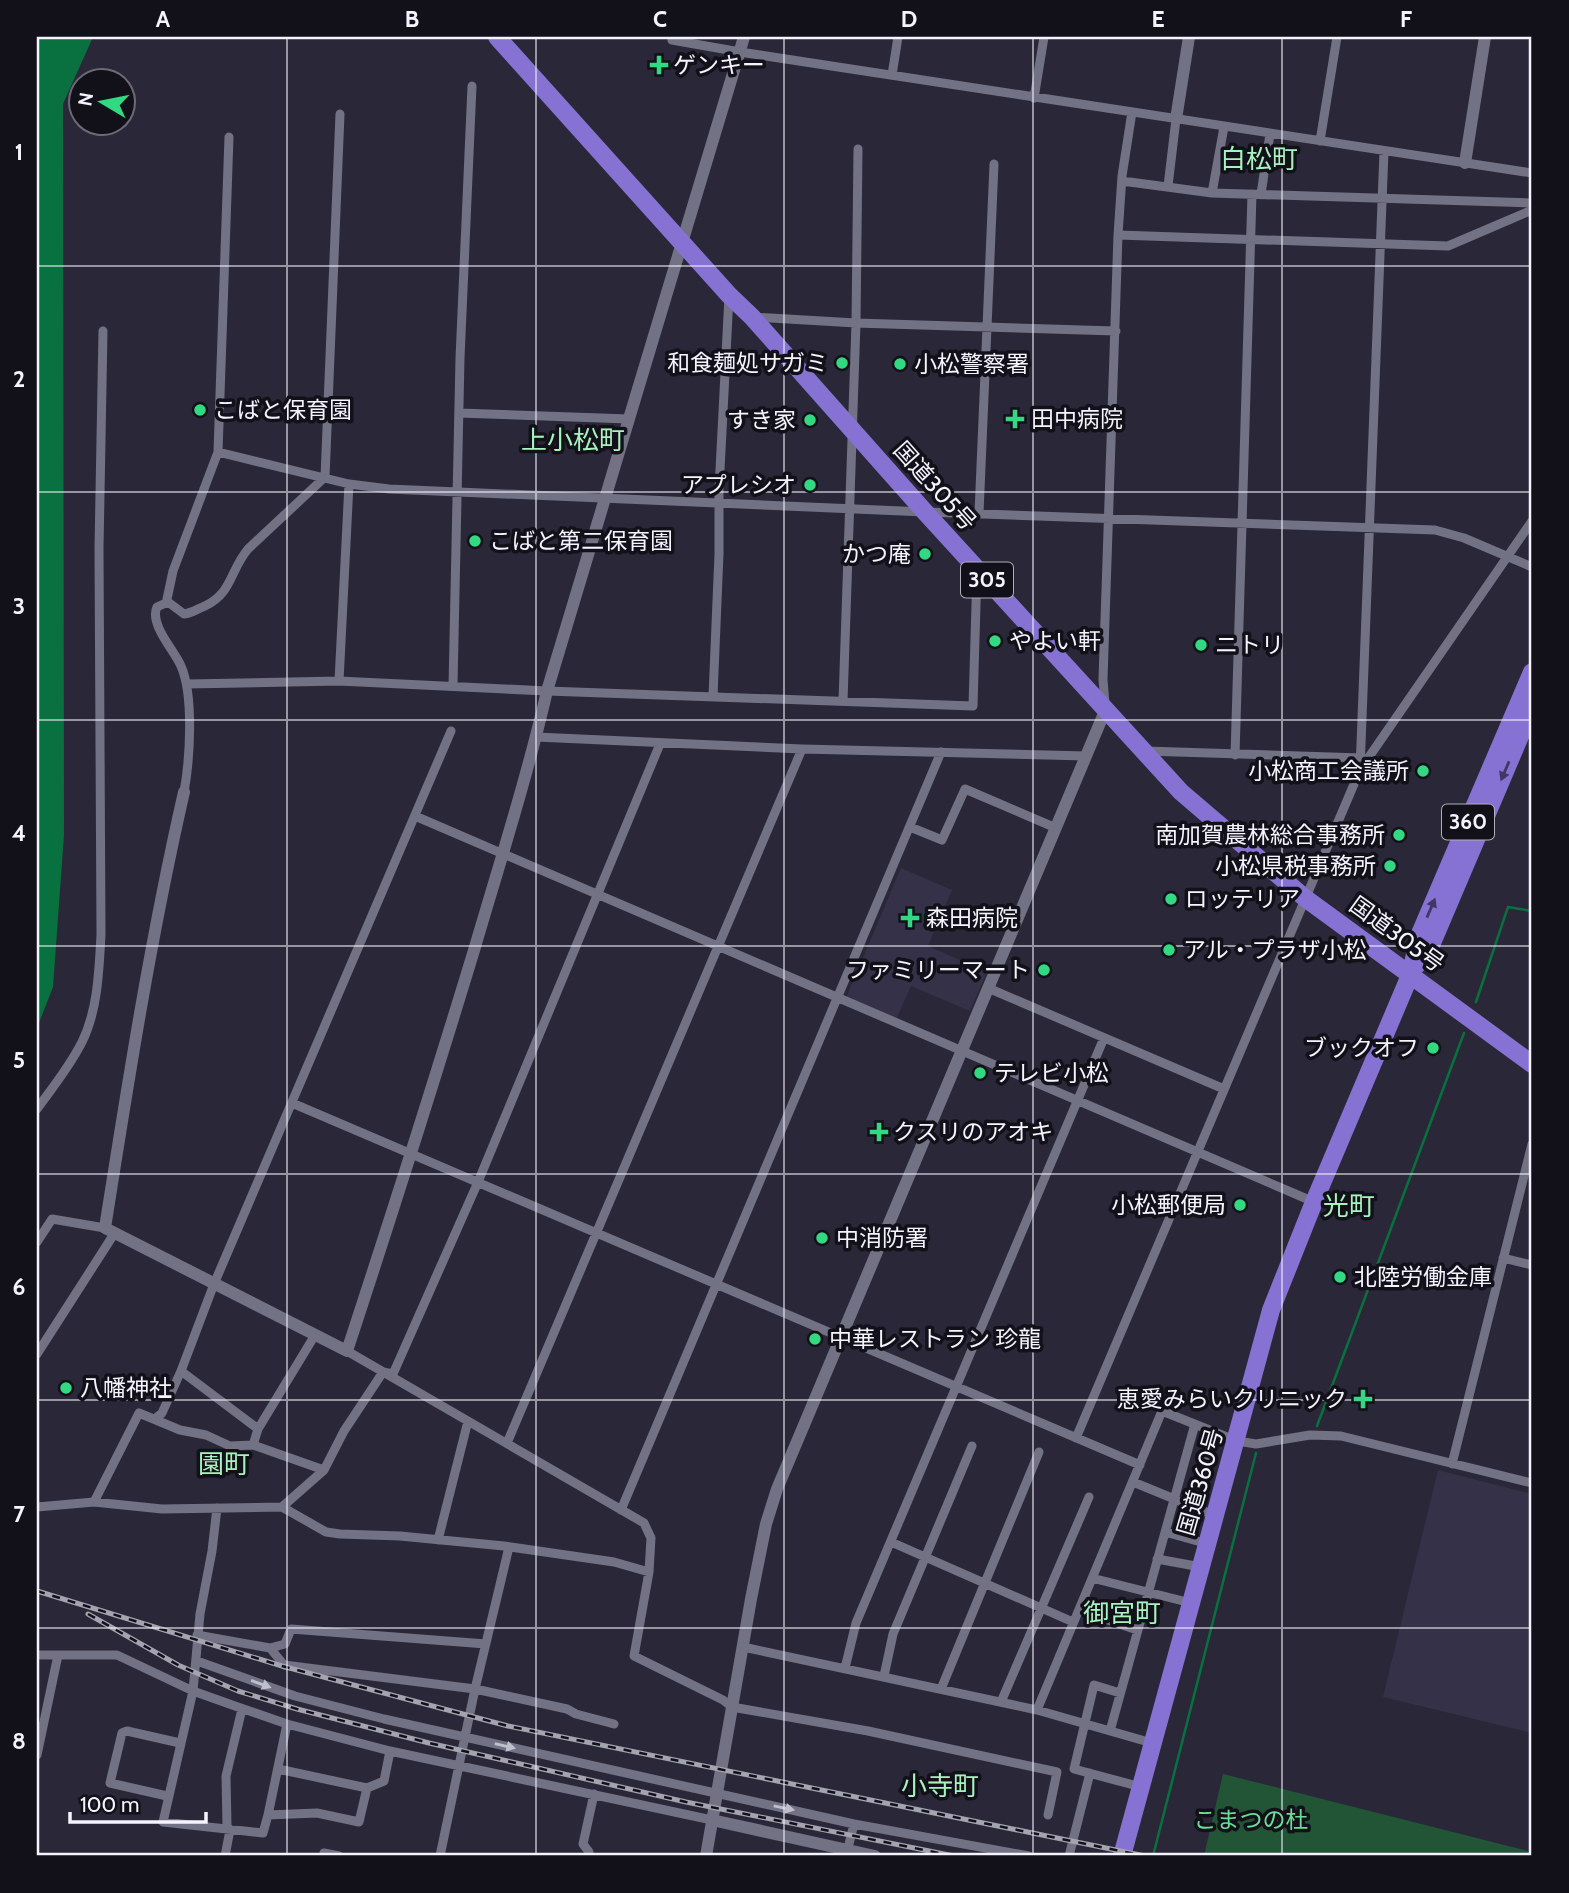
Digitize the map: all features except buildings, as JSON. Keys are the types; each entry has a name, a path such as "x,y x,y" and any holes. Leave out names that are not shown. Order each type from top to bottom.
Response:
{"highway":[{"name":"国道305号","path":"497,37 1181,792 1305,898 1532,1064"},
{"name":"国道360号","path":"1122,1856 1271,1310 1410,973 1419,936 1532,672"},
{"name":"国道360号","path":"1410,973 1432,943 1532,708"}],"street":[{"path":"672,37 672,40 740,52 1532,173"},
{"path":"346,1352 412,1154 503,854 547,691 744,37"},
{"path":"892,75 898,37"},
{"path":"1034,98 1044,37"},
{"path":"1168,186 1189,37"},
{"path":"1320,141 1337,37"},
{"path":"1465,163 1485,37"},
{"path":"453,686 459,413 472,86"},
{"path":"706,1856 766,1524 777,1489 1105,711 1103,678 1111,517 1118,236 1122,181 1132,112"},
{"path":"229,137 218,452 173,572 167,599 184,614 223,596 248,549 325,477 340,114"},
{"path":"1212,193 1224,127"},
{"path":"1235,755 1250,241 1256,194 1270,134"},
{"path":"843,701 856,323 858,149"},
{"path":"1360,770 1384,151"},
{"path":"979,513 994,164"},
{"path":"1122,181 1212,193 1532,202"},
{"path":"1521,215 1532,202"},
{"path":"1118,236 1448,246 1532,210"},
{"path":"713,696 729,295"},
{"path":"752,317 1116,331"},
{"path":"37,1109 68,1067 84,1039 98,976 101,935 99,548 103,331"},
{"path":"459,413 629,419"},
{"path":"218,452 349,484 389,489 1434,530 1451,533 1532,567"},
{"path":"340,681 349,484"},
{"path":"1076,1438 1360,770 1532,522"},
{"path":"187,684 340,681 973,706 977,568"},
{"path":"37,1354 40,1341 109,1231 132,1053 190,750 187,684 155,614 158,607 168,602"},
{"path":"155,1419 162,1413 181,1371 214,1284 451,731"},
{"path":"536,737 802,749 1087,756"},
{"path":"383,1372 393,1374 478,1182 660,744"},
{"path":"507,1443 802,749"},
{"path":"621,1510 941,751"},
{"path":"1143,751 1361,758"},
{"path":"910,827 942,840 965,789 1056,828"},
{"path":"415,816 1314,1202"},
{"path":"989,988 1224,1089"},
{"path":"845,1668 856,1623 1104,1038"},
{"path":"292,1103 1140,1465"},
{"path":"1451,1464 1532,1144"},
{"path":"37,1242 52,1219 109,1231 383,1372 644,1523 651,1538 649,1572 634,1656 732,1707 879,1734 1057,1772 1048,1815"},
{"path":"1503,1258 1532,1265"},
{"path":"253,1445 258,1429 315,1335"},
{"path":"181,1371 258,1429"},
{"path":"282,1507 324,1470 344,1431 383,1372"},
{"path":"1037,1710 1162,1411 1237,1441 1256,1444 1323,1434 1532,1483"},
{"path":"94,1502 139,1413 180,1430 206,1435 230,1446 253,1445 324,1470"},
{"path":"438,1540 468,1421"},
{"path":"1110,1731 1195,1424"},
{"path":"1193,1507 1213,1431"},
{"path":"884,1676 892,1634 972,1446"},
{"path":"941,1689 1039,1452"},
{"path":"1133,1482 1216,1516"},
{"path":"1001,1702 1089,1497"},
{"path":"37,1507 94,1502 162,1509 282,1507 326,1532 509,1547 614,1562 649,1572"},
{"path":"217,1508 197,1635 197,1661 192,1691 163,1822 263,1833 287,1724"},
{"path":"1165,1532 1208,1544"},
{"path":"891,1542 1073,1622"},
{"path":"440,1856 475,1689 509,1547"},
{"path":"1157,1559 1201,1567"},
{"path":"1092,1578 1191,1602"},
{"path":"1079,1609 1138,1630"},
{"path":"197,1635 270,1648 285,1644 291,1629 486,1644"},
{"path":"743,1647 1037,1710 1152,1743"},
{"path":"270,1648 284,1665 475,1689 567,1709 614,1724"},
{"path":"37,1655 117,1655 192,1691 287,1724 390,1751 594,1794 847,1853 875,1856"},
{"path":"37,1755 58,1656"},
{"path":"197,1661 295,1696 384,1719 854,1824 1029,1856"},
{"path":"1120,1693 1094,1685 1074,1769 1141,1787"},
{"path":"225,1856 230,1830 227,1826 226,1776 242,1709"},
{"path":"167,1796 110,1783 122,1733 127,1731 180,1743"},
{"path":"278,1769 368,1788 384,1781 390,1751"},
{"path":"1069,1856 1090,1773"},
{"path":"268,1815 317,1813 359,1822 368,1788"},
{"path":"588,1856 583,1844 594,1794"},
{"path":"847,1853 854,1824"},
{"path":"323,1856 324,1853 339,1856"}],"shaded area":[{"path":"37,37 93,37 80,66 66,66 66,97 63,104 64,835 53,987 37,1028"},
{"name":"森田病院","path":"901,868 952,890 928,946 987,972 970,1011 911,986 896,1020 846,998"},
{"path":"1438,1470 1532,1494 1532,1733 1383,1697"}],"green space":[{"name":"こまつの杜","path":"1223,1774 1532,1852 1532,1856 1204,1856"}],"waterway":[{"path":"1476,1002 1508,907 1532,911"},
{"path":"1317,1426 1464,1033"},
{"path":"1153,1856 1256,1453"}],"railway":[{"path":"37,1591 282,1666 508,1726 1145,1856"},
{"path":"88,1614 178,1665 238,1691 297,1709 429,1743 686,1802 954,1856"}],"place":[{"name":"ゲンキー","path":"659,65"},
{"name":"和食麺処サガミ","path":"842,363"},
{"name":"小松警察署","path":"900,364"},
{"name":"こばと保育園","path":"200,410"},
{"name":"田中病院","path":"1015,419"},
{"name":"すき家","path":"810,420"},
{"name":"アプレシオ","path":"810,485"},
{"name":"こばと第二保育園","path":"475,541"},
{"name":"かつ庵","path":"925,554"},
{"name":"やよい軒","path":"995,641"},
{"name":"ニトリ","path":"1201,645"},
{"name":"小松商工会議所","path":"1423,771"},
{"name":"南加賀農林総合事務所","path":"1399,835"},
{"name":"小松県税事務所","path":"1390,866"},
{"name":"ロッテリア","path":"1171,899"},
{"name":"森田病院","path":"910,918"},
{"name":"アル・プラザ小松","path":"1169,950"},
{"name":"ファミリーマート","path":"1044,970"},
{"name":"ブックオフ","path":"1433,1048"},
{"name":"テレビ小松","path":"980,1073"},
{"name":"クスリのアオキ","path":"879,1132"},
{"name":"小松郵便局","path":"1240,1205"},
{"name":"中消防署","path":"822,1238"},
{"name":"北陸労働金庫","path":"1340,1277"},
{"name":"中華レストラン 珍龍","path":"815,1339"},
{"name":"八幡神社","path":"66,1388"},
{"name":"恵愛みらいクリニック","path":"1363,1399"}],"district":[{"name":"白松町","path":"1259,159"},
{"name":"上小松町","path":"573,440"},
{"name":"光町","path":"1349,1206"},
{"name":"園町","path":"224,1464"},
{"name":"御宮町","path":"1122,1613"},
{"name":"小寺町","path":"940,1786"}]}
